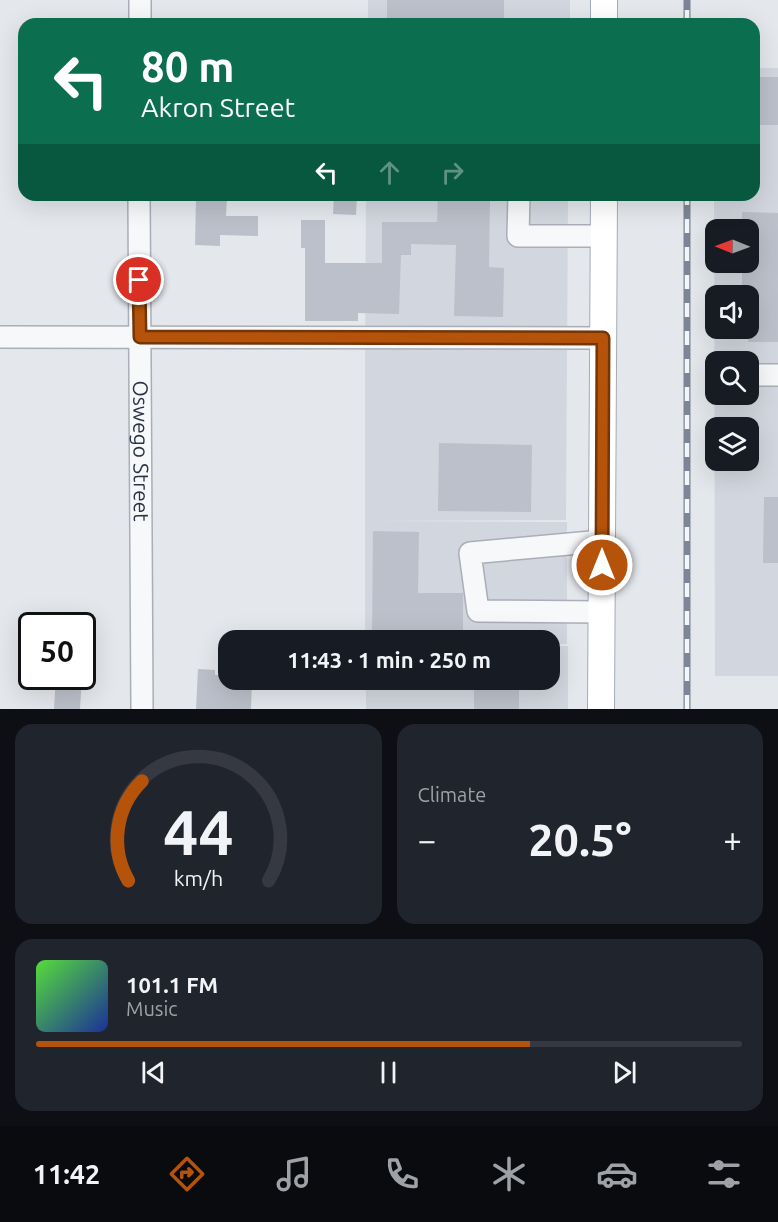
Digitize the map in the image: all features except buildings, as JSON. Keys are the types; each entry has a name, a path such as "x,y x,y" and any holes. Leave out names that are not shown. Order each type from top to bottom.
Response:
{"main road":[{"path":"604,0 604,18"},
{"path":"602,709 604,201"}],"street":[{"path":"140,0 140,18"},
{"name":"Oswego Street","path":"140,201 142,709"},
{"path":"519,201 519,236 603,236"},
{"path":"0,337 603,338"},
{"path":"759,375 778,375"},
{"path":"602,541 470,553 478,611 602,612"}],"shaded area":[{"path":"368,0 570,0 570,18 368,18"},
{"path":"760,68 778,68 778,676 715,676 715,471 759,471 759,417 714,417 714,405 759,405 759,351 714,351 714,339 759,339 759,285 714,285 714,273 759,273 759,219 714,219 714,201 760,201"},
{"path":"366,201 568,201 566,520 370,521 567,522 567,644 560,644 560,630 365,630"},
{"path":"560,646 568,646 568,709 366,709 366,690 560,690"}],"railway":[{"path":"687,0 687,18"},
{"path":"687,201 687,709"}],"route":[{"path":"139,280 140,337 603,338 602,565"}]}
